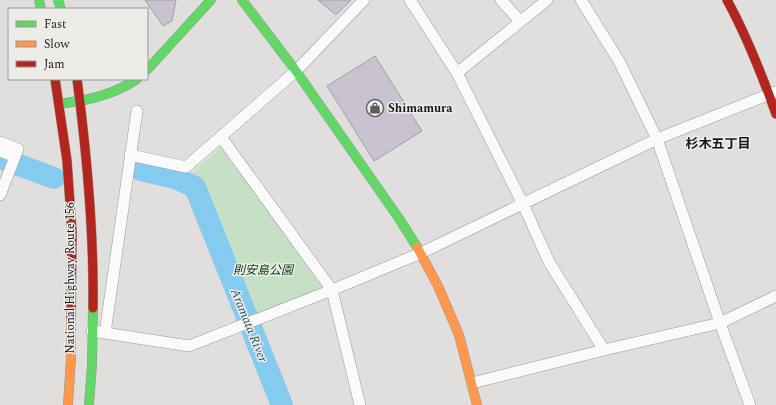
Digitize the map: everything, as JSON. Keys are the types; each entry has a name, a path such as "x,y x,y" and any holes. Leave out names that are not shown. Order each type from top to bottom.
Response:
{"main road":[{"path":"148,69 211,0"},
{"path":"242,0 296,71 394,211 421,253 438,286 459,334 477,405"},
{"path":"727,0 772,93 776,114"},
{"name":"National Highway Route 156","path":"55,80 60,104 67,160 72,232 71,358 68,405"},
{"name":"National Highway Route 156","path":"77,80 86,165 94,286 89,405"},
{"path":"60,104 80,101 110,93 128,86 136,80"}],"street":[{"path":"130,155 186,168 296,71 364,0"},
{"path":"410,0 458,73 523,204 549,262 604,350"},
{"path":"501,0 520,22"},
{"path":"458,73 547,0"},
{"path":"581,0 619,61 657,139 720,323 750,405"},
{"path":"92,331 189,346 332,290 421,253 657,139 772,93"},
{"path":"105,333 136,112"},
{"path":"221,137 332,290 360,405"},
{"path":"0,142 18,149 0,195"},
{"path":"0,151 15,157"},
{"path":"472,383 720,323 776,296"}],"green space":[{"name":"則安島公園","path":"221,147 327,289 241,321 192,198 179,185"}],"building":[{"path":"145,0 176,0 172,21 163,26"},
{"path":"318,0 351,0 336,15"},
{"name":"Shimamura","path":"375,56 422,131 374,161 327,86"}],"waterway":[{"name":"Aramata River","path":"0,158 54,178"},
{"name":"Aramata River","path":"141,170 175,178 195,187 282,405"}],"traffic: fast":[{"path":"39,0 41,8"},
{"path":"58,0 61,8"},
{"path":"148,69 211,0"},
{"path":"242,0 296,71 398,217 417,247"},
{"path":"65,103 102,96 120,89 135,80"},
{"path":"89,405 92,364 93,308"}],"traffic: slow":[{"path":"417,247 438,286 459,335 477,405"},
{"path":"68,405 71,358 71,320"}],"traffic: jam":[{"path":"727,0 754,56 776,114"},
{"path":"55,80 67,161 72,232 71,320"},
{"path":"77,80 89,193 93,308"}],"place":[{"name":"Shimamura","path":"375,108"}],"district":[{"name":"杉木五丁目","path":"718,143"}]}
